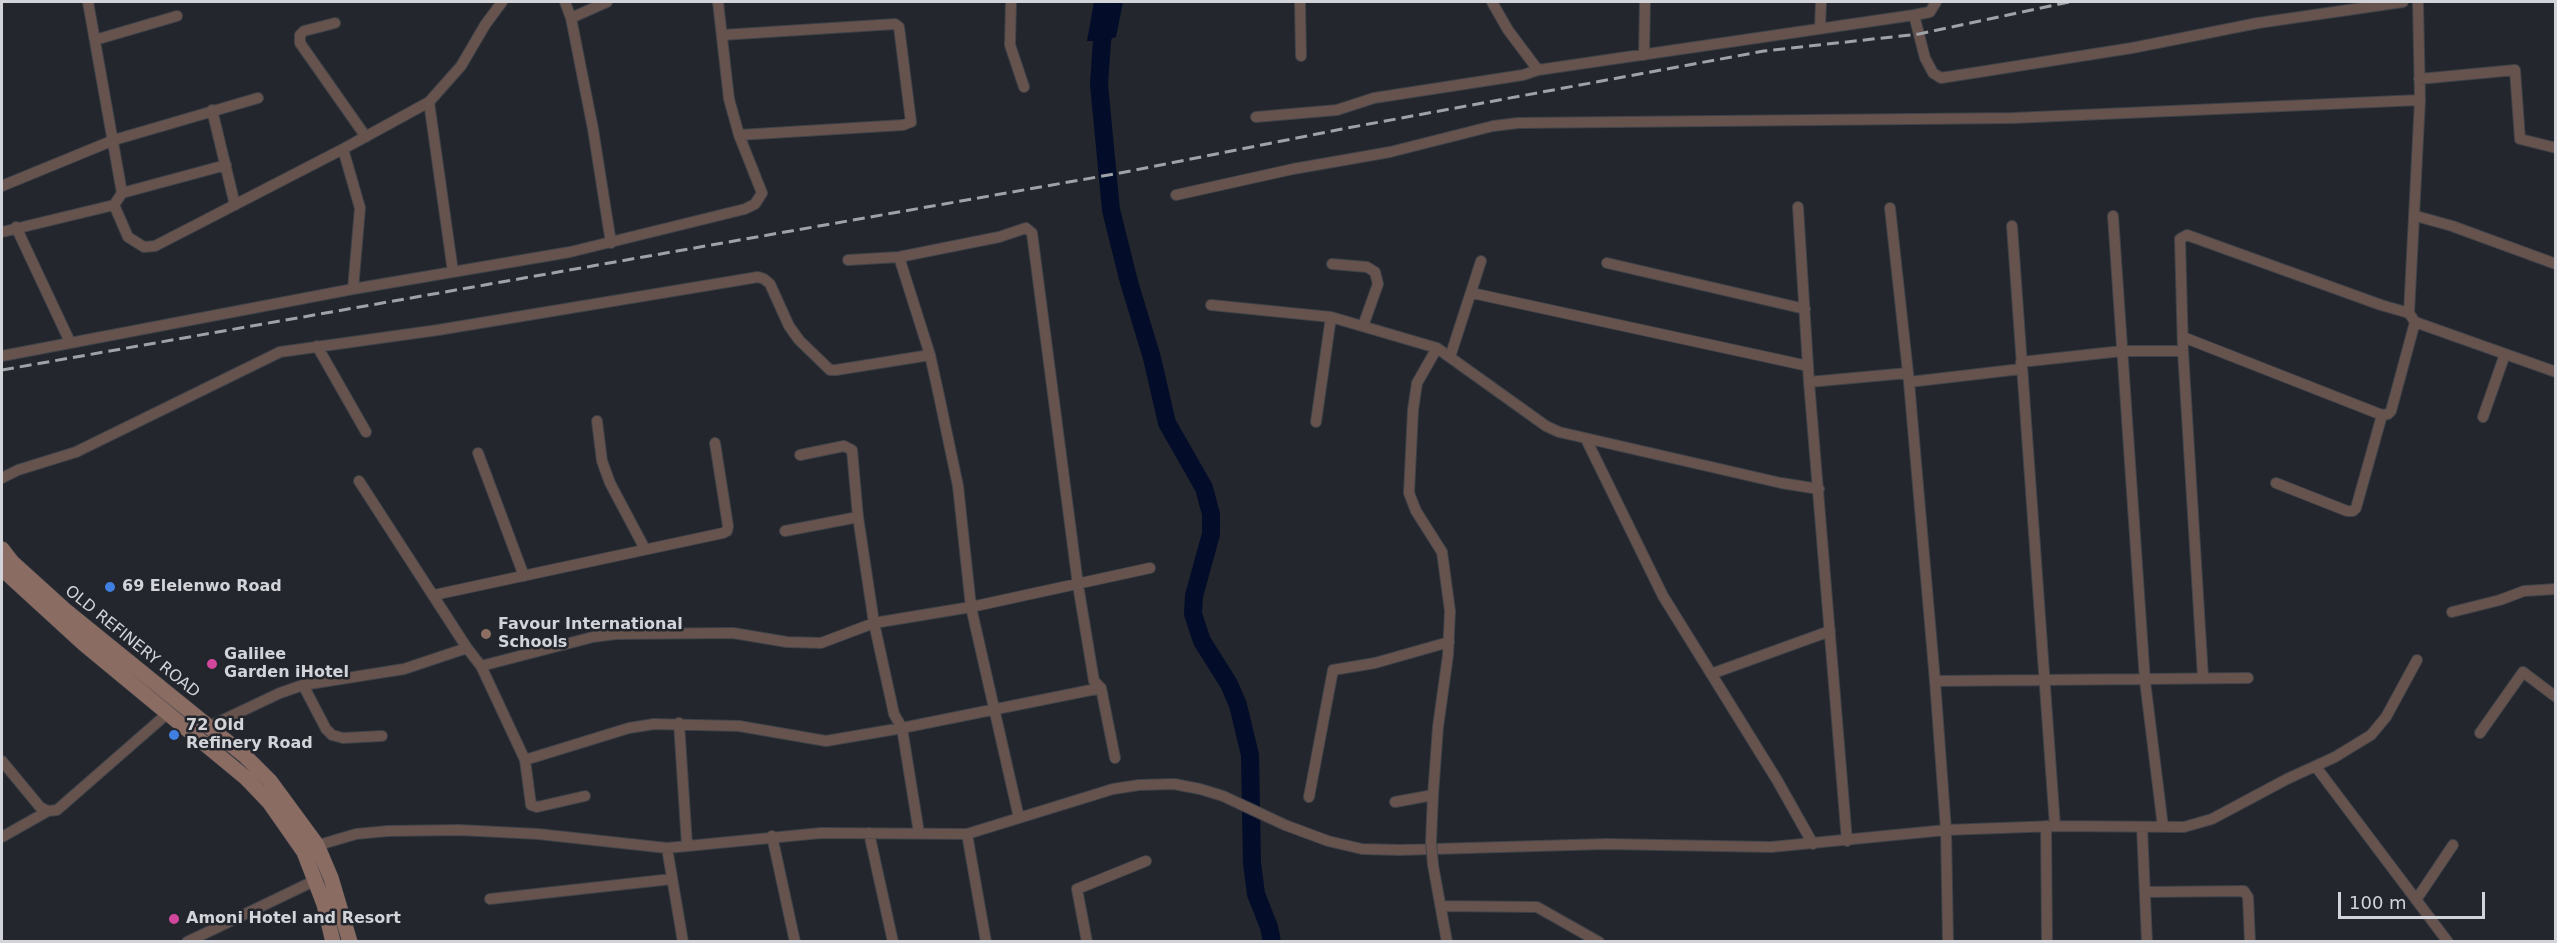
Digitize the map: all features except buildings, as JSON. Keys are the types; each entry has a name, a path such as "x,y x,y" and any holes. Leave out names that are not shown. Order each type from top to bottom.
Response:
{"main road":[{"name":"OLD REFINERY ROAD","path":"2,549 12,562 65,610 245,756 270,781 310,848 331,878 350,942"},
{"name":"OLD REFINERY ROAD","path":"2,569 36,603 246,778 310,848 333,942"}],"street":[{"path":"88,2 122,193"},
{"path":"114,205 128,237 144,247 155,246 366,137 429,102 460,66 502,2"},
{"path":"565,2 571,18 593,129 611,243"},
{"path":"571,18 607,2"},
{"path":"2,356 353,289 611,243 745,209 755,204 762,193 739,135 729,99 718,2"},
{"path":"1011,2 1010,45 1024,87"},
{"path":"1300,2 1301,56"},
{"path":"1492,2 1508,30 1539,70"},
{"path":"1644,55 1645,2"},
{"path":"1820,28 1821,2"},
{"path":"1257,117 1337,111 1374,98 1523,75 1539,70 1914,15 1930,12 1936,2"},
{"path":"1914,15 1925,58 1933,73 1941,78 2098,54 2258,23 2403,2"},
{"path":"2183,337 2382,415 2391,411 2412,318 2420,100 2418,2"},
{"path":"95,40 177,16"},
{"path":"335,22 304,31 300,35 300,43 366,137"},
{"path":"722,35 895,24 899,27 911,122 903,125 739,135"},
{"path":"2419,79 2516,70 2520,139 2556,148"},
{"path":"2,186 114,140 258,98"},
{"path":"1176,195 1293,169 1390,152 1493,126 1518,123 2013,118 2420,100"},
{"path":"429,102 453,272"},
{"path":"212,110 235,205"},
{"path":"343,149 360,208 353,289"},
{"path":"70,342 6,228 114,205 122,193 226,165"},
{"path":"1798,207 1809,382 1847,841"},
{"path":"1890,208 1909,377 1935,681 1946,830 1948,942"},
{"path":"2113,216 2145,681 2163,827"},
{"path":"2416,216 2452,226 2556,264"},
{"path":"2012,226 2045,680 2051,826 2048,942"},
{"path":"848,260 899,257 999,237 1026,228 1032,233 1078,585 1094,681 1101,688 1115,758"},
{"path":"2204,677 2182,351 2180,239 2187,235 2381,305 2556,372"},
{"path":"899,257 930,355 958,486 971,607 1019,818"},
{"path":"1450,357 1481,261"},
{"path":"1606,263 1805,309"},
{"path":"1332,264 1367,267 1375,272 1378,284 1363,326"},
{"path":"2,478 18,470 76,452 280,352 438,330 758,276 770,284 794,333 813,356 830,369 836,370 930,355"},
{"path":"1472,293 1808,366"},
{"path":"1212,305 1331,317 1437,348 1546,426 1586,439 1819,489"},
{"path":"1316,422 1331,317"},
{"path":"317,346 366,432"},
{"path":"1437,348 1417,382 1413,410 1409,493 1416,511 1442,552 1450,611 1449,642 1433,795 1431,842 1447,942"},
{"path":"1809,382 1909,377 2122,351 2182,351"},
{"path":"2483,417 2505,354"},
{"path":"2276,483 2347,511 2353,511 2356,508 2382,415"},
{"path":"597,421 602,461 610,483 645,549"},
{"path":"1586,439 1663,596 1778,780 1813,844"},
{"path":"434,595 727,531 715,442"},
{"path":"800,455 844,446 850,447 874,623 894,714 902,728 919,833"},
{"path":"478,453 524,576"},
{"path":"359,481 467,648 482,666 525,760 531,805 533,807 585,795"},
{"path":"785,531 858,517"},
{"path":"482,666 592,637 615,634 733,633 803,644 821,643 874,623 971,607 1150,568"},
{"path":"2452,612 2537,588 2556,589"},
{"path":"1711,674 1830,631"},
{"path":"1309,797 1333,670 1375,663 1449,642"},
{"path":"208,727 280,693 303,685 404,669 467,648"},
{"path":"310,848 356,834 388,831 459,830 538,834 667,848 821,833 967,834 1113,789 1139,785 1174,784 1223,796 1285,825 1328,841 1362,849 1606,844 1771,847 1946,830 2051,826 2184,827 2212,819 2287,779 2349,750 2380,727 2417,660"},
{"path":"2480,733 2523,672 2556,697"},
{"path":"1935,681 2145,681 2204,677 2248,678"},
{"path":"303,685 326,729 332,735 343,738 382,736"},
{"path":"525,760 628,728 679,723 766,729 826,741 1101,688"},
{"path":"2,837 48,811 64,806 168,713"},
{"path":"679,723 687,845"},
{"path":"2,761 40,807 48,811"},
{"path":"2316,767 2448,942"},
{"path":"1395,802 1433,795"},
{"path":"2142,827 2147,942"},
{"path":"869,833 893,942"},
{"path":"967,834 986,942"},
{"path":"772,836 795,942"},
{"path":"2416,900 2453,845"},
{"path":"667,848 683,942"},
{"path":"1087,942 1077,889 1146,861"},
{"path":"490,899 672,879"},
{"path":"187,942 316,880"},
{"path":"2145,892 2244,891 2248,897 2250,942"},
{"path":"1441,906 1537,907 1577,927 1599,942"}],"water":[{"path":"1094,2 1123,2 1116,37 1102,41 1087,41"}],"waterway":[{"path":"1110,2 1102,41 1099,84 1111,210 1129,282 1152,358 1167,423 1204,488 1211,514 1211,534 1194,596 1193,614 1202,641 1229,684 1238,705 1250,755 1252,863 1256,894 1269,927 1272,942"}],"railway":[{"path":"2,370 1120,173 1342,129 1764,51 1919,34 2069,2"}],"place":[{"name":"69 Elelenwo Road","path":"110,587"},
{"name":"Favour International Schools","path":"486,634"},
{"name":"Galilee Garden iHotel","path":"212,664"},
{"name":"72 Old Refinery Road","path":"174,735"},
{"name":"Amoni Hotel and Resort","path":"174,919"}]}
